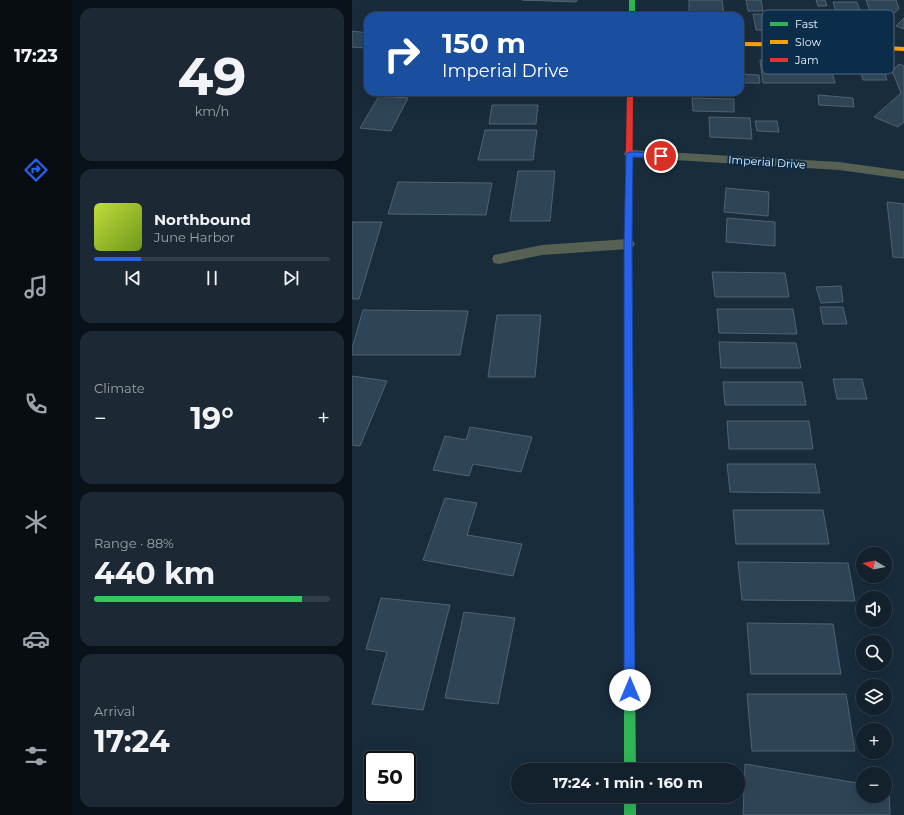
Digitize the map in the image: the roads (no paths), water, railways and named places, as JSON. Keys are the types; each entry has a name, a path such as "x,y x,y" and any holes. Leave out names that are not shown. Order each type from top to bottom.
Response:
{"main road":[{"path":"632,0 632,12"},
{"path":"744,44 762,44"},
{"path":"894,48 904,48"},
{"path":"630,96 628,244 630,763"},
{"path":"630,803 630,815"}],"lane":[{"name":"Imperial Drive","path":"630,154 839,166 904,175"},
{"path":"499,259 542,250 628,244"}]}
